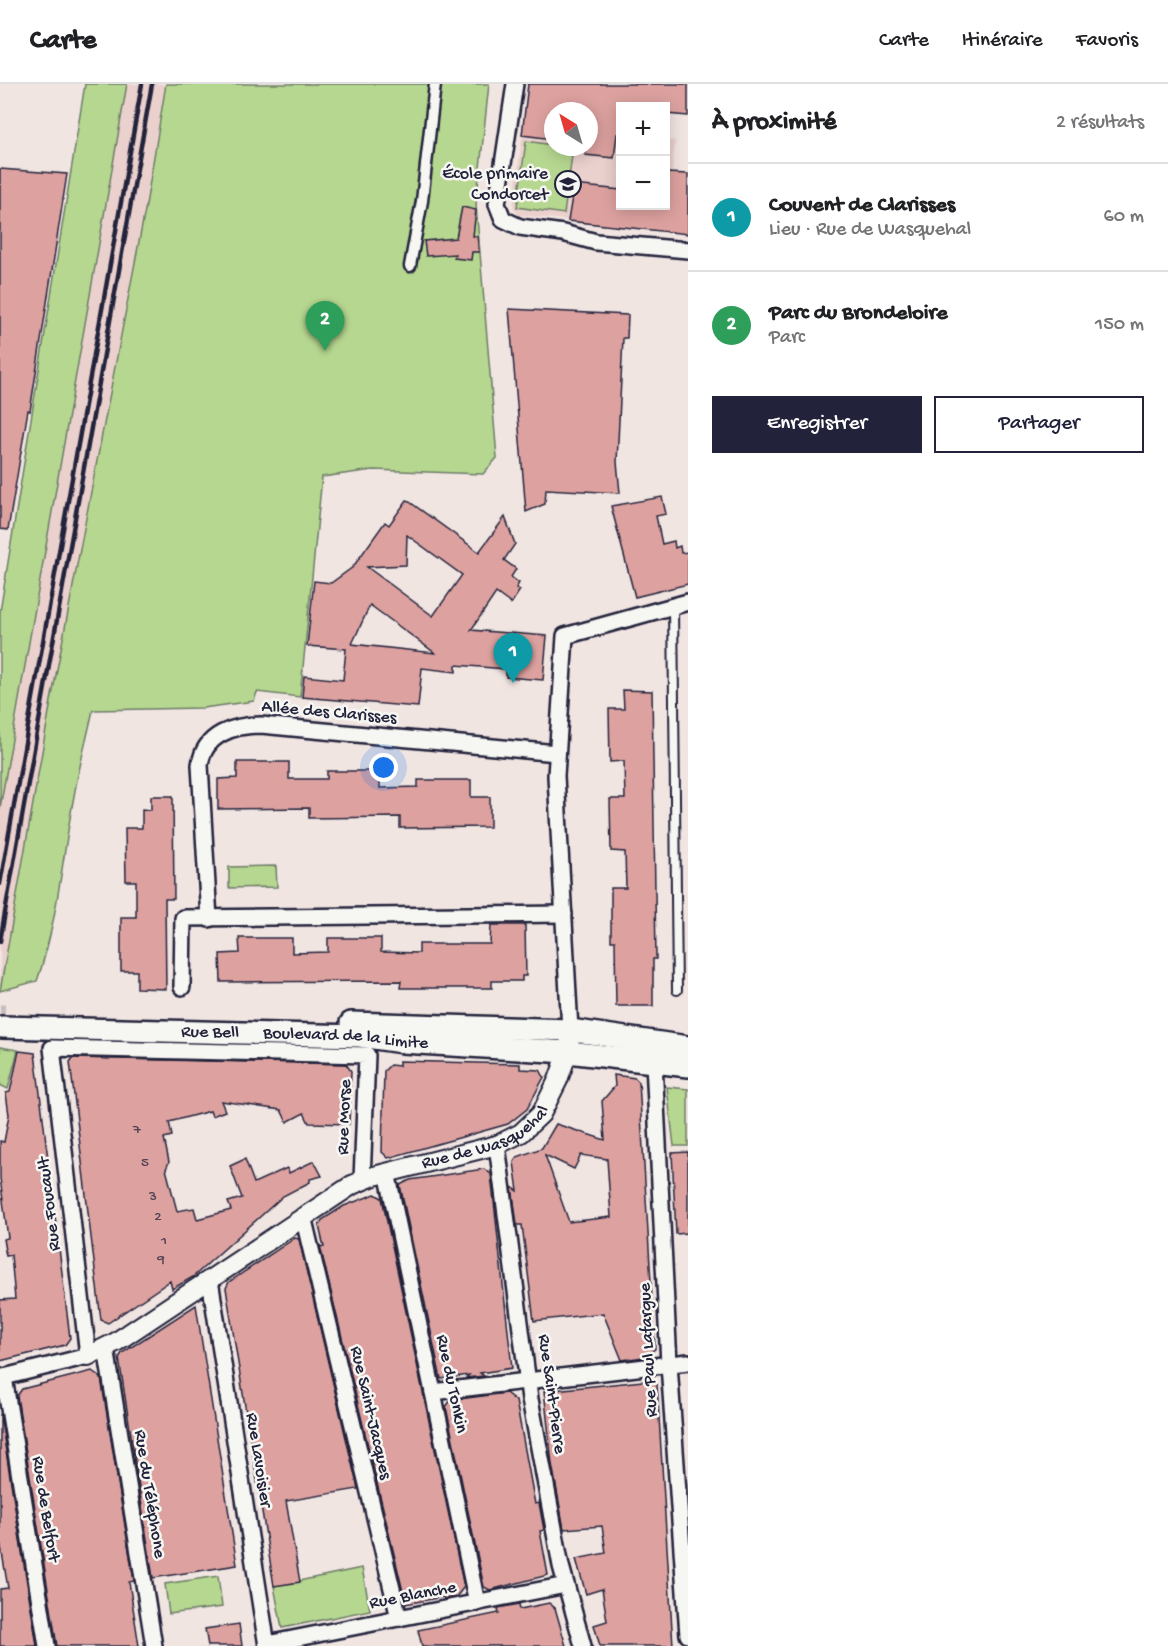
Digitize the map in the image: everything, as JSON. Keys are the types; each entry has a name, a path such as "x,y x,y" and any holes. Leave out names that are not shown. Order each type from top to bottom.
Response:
{"main road":[{"name":"Boulevard de la Limite","path":"688,1047 570,1030 3,1021 360,1036 402,1042 568,1052 688,1066"}],"street":[{"path":"410,266 422,201 435,84"},
{"path":"515,84 497,204 503,219 520,227 563,233 596,242 688,250"},
{"name":"Rue de Wasquehal","path":"2,1378 88,1356 106,1348 303,1216 362,1180 497,1145 528,1129 540,1114 561,1075 568,1052 570,1030 557,797 565,636 680,604"},
{"name":"Allée des Clarisses","path":"209,919 200,765 205,747 226,731 261,725 558,753"},
{"path":"182,987 183,918 564,914"},
{"name":"Rue Bell","path":"52,1048 367,1055"},
{"name":"Rue Foucault","path":"52,1048 88,1356"},
{"name":"Rue Morse","path":"362,1180 367,1055"},
{"name":"Rue Paul Lafargue","path":"654,1063 669,1364 688,1635"},
{"name":"Rue Saint-Pierre","path":"497,1145 527,1380 548,1502 566,1585 583,1646"},
{"name":"Rue du Tonkin","path":"387,1172 477,1603"},
{"name":"Rue Saint-Jacques","path":"303,1216 399,1618"},
{"name":"Rue Lavoisier","path":"210,1280 267,1645"},
{"name":"Rue du Téléphone","path":"106,1348 154,1646"},
{"path":"434,1392 688,1362"},
{"name":"Rue de Belfort","path":"2,1378 47,1646"},
{"name":"Rue Blanche","path":"267,1645 566,1585"}],"lane":[{"path":"677,990 680,604"}],"shaded area":[{"path":"127,84 166,84 146,205 51,701 0,991 0,808"},
{"name":"École primaire Condorcet","path":"524,120 544,123 544,156 598,156 598,132 616,134 616,210 668,210 666,231 518,215 513,207"},
{"name":"École primaire Condorcet","path":"670,140 675,141 670,191"}],"green space":[{"path":"85,84 127,84 0,808 0,612"},
{"path":"166,84 489,84 476,205 497,458 483,474 373,470 322,477 300,697 257,692 254,701 203,708 93,710 76,785 55,912 37,981 0,991 51,701 146,205"},
{"path":"526,141 544,144 544,156 572,156 564,214 517,207"},
{"path":"276,866 277,887 229,888 229,867"},
{"path":"0,1047 18,1050 8,1089 0,1085"},
{"path":"667,1087 688,1089 688,1146 674,1146"},
{"path":"362,1568 370,1610 282,1628 274,1586"},
{"path":"218,1576 222,1607 169,1614 165,1584"}],"building":[{"path":"528,84 688,84 688,116 670,114 670,102 616,102 614,158 595,156 598,156 598,102 544,102 544,138 522,135"},
{"path":"0,169 67,174 30,411 28,410 8,530 0,529"},
{"path":"670,173 688,174 688,234 568,221 574,185 616,189 616,210 670,210"},
{"path":"462,207 476,210 473,236 477,236 479,252 472,252 471,260 454,258 455,254 426,256 424,241 456,238"},
{"path":"509,309 628,315 627,338 623,338 617,462 620,493 546,489 545,504 526,512"},
{"path":"662,497 666,514 656,516 662,544 674,541 675,548 680,546 681,553 688,552 688,584 635,597 611,506"},
{"path":"407,500 479,552 505,517 515,544 504,560 516,569 511,577 519,583 516,588 520,590 511,604 496,593 471,630 547,636 543,680 506,677 506,669 456,665 456,672 422,668 418,707 302,697 304,676 343,680 346,649 307,646 314,581 331,583 353,567 385,522 389,525","holes":["407,535 462,575 433,616 367,567 406,565","370,605 435,653 352,644"]},
{"path":"623,690 652,691 656,959 653,959 653,1006 616,1006 615,941 611,941 611,888 626,888 625,852 611,851 610,799 625,799 624,761 610,762 609,709 624,709"},
{"path":"237,762 289,762 289,779 327,779 327,771 380,771 380,788 418,787 418,780 471,780 471,797 490,797 490,827 400,828 400,817 309,818 309,808 218,809 218,779 237,778"},
{"path":"151,796 173,796 174,899 165,899 166,989 137,988 137,971 121,971 121,917 136,917 136,881 126,881 125,828 142,828 142,809 151,810"},
{"path":"491,925 525,925 526,976 522,976 522,981 492,981 492,988 400,988 401,981 221,982 220,954 240,953 239,938 292,938 292,953 328,952 328,938 381,938 381,952 419,953 419,944 490,944"},
{"path":"19,1051 35,1053 70,1338 65,1345 0,1361 0,1300 15,1299 11,1255 6,1256 3,1239 8,1238 0,1178 0,1141 4,1142 9,1115 6,1093 10,1092"},
{"path":"73,1058 346,1064 351,1071 349,1124 309,1123 304,1113 287,1122 281,1110 221,1101 225,1111 212,1116 210,1111 169,1122 172,1136 164,1138 169,1162 166,1169 177,1211 194,1208 197,1219 231,1210 228,1202 242,1198 230,1166 245,1159 254,1183 287,1168 289,1173 314,1161 322,1176 310,1179 310,1182 283,1196 193,1277 172,1289 170,1281 108,1323 101,1320 70,1062"},
{"path":"399,1061 520,1064 520,1069 540,1070 544,1077 527,1109 508,1124 388,1158 382,1152 384,1071 390,1065 399,1066"},
{"path":"614,1075 635,1078 639,1082 655,1349 644,1357 622,1360 603,1313 534,1321 522,1225 517,1225 512,1187 518,1191 514,1162 517,1157 542,1148 556,1124 605,1140 602,1101 615,1086","holes":["545,1155 574,1169 581,1155 607,1159 611,1217 569,1222"]},
{"path":"688,1152 688,1233 676,1234 672,1153"},
{"path":"484,1169 491,1174 512,1368 480,1373 484,1376 466,1378 469,1375 441,1379 400,1185 410,1180"},
{"path":"375,1194 382,1198 464,1587 456,1597 444,1599 443,1597 406,1604 320,1246 324,1247 319,1226 322,1220 344,1206"},
{"path":"295,1238 299,1239 358,1489 286,1501 300,1582 274,1586 226,1288 229,1282"},
{"path":"196,1305 237,1565 153,1578 119,1358 122,1353"},
{"path":"92,1371 101,1378 134,1581 129,1582 139,1646 57,1646 17,1396 22,1389"},
{"path":"653,1380 657,1384 673,1646 600,1646 594,1625 607,1621 602,1589 586,1594 576,1559 606,1553 602,1526 564,1529 552,1464 544,1391"},
{"path":"506,1393 516,1401 535,1504 539,1503 544,1530 540,1531 548,1575 490,1590 484,1587 446,1407 451,1400"},
{"path":"0,1414 37,1646 0,1646 0,1589 8,1588 0,1541"},
{"path":"549,1603 555,1608 566,1646 422,1646 418,1630 499,1613 498,1608 519,1604 520,1609"},
{"path":"239,1624 242,1646 208,1646 205,1629"}],"tunnel":[{"path":"0,1015 5,1015"}],"railway":[{"path":"0,884 142,84"},
{"path":"0,941 152,84"}],"place":[{"name":"École primaire Condorcet","path":"568,184"},
{"name":"Parc du Brondeloire","path":"325,351"},
{"name":"Couvent de Clarisses","path":"513,683"}]}
